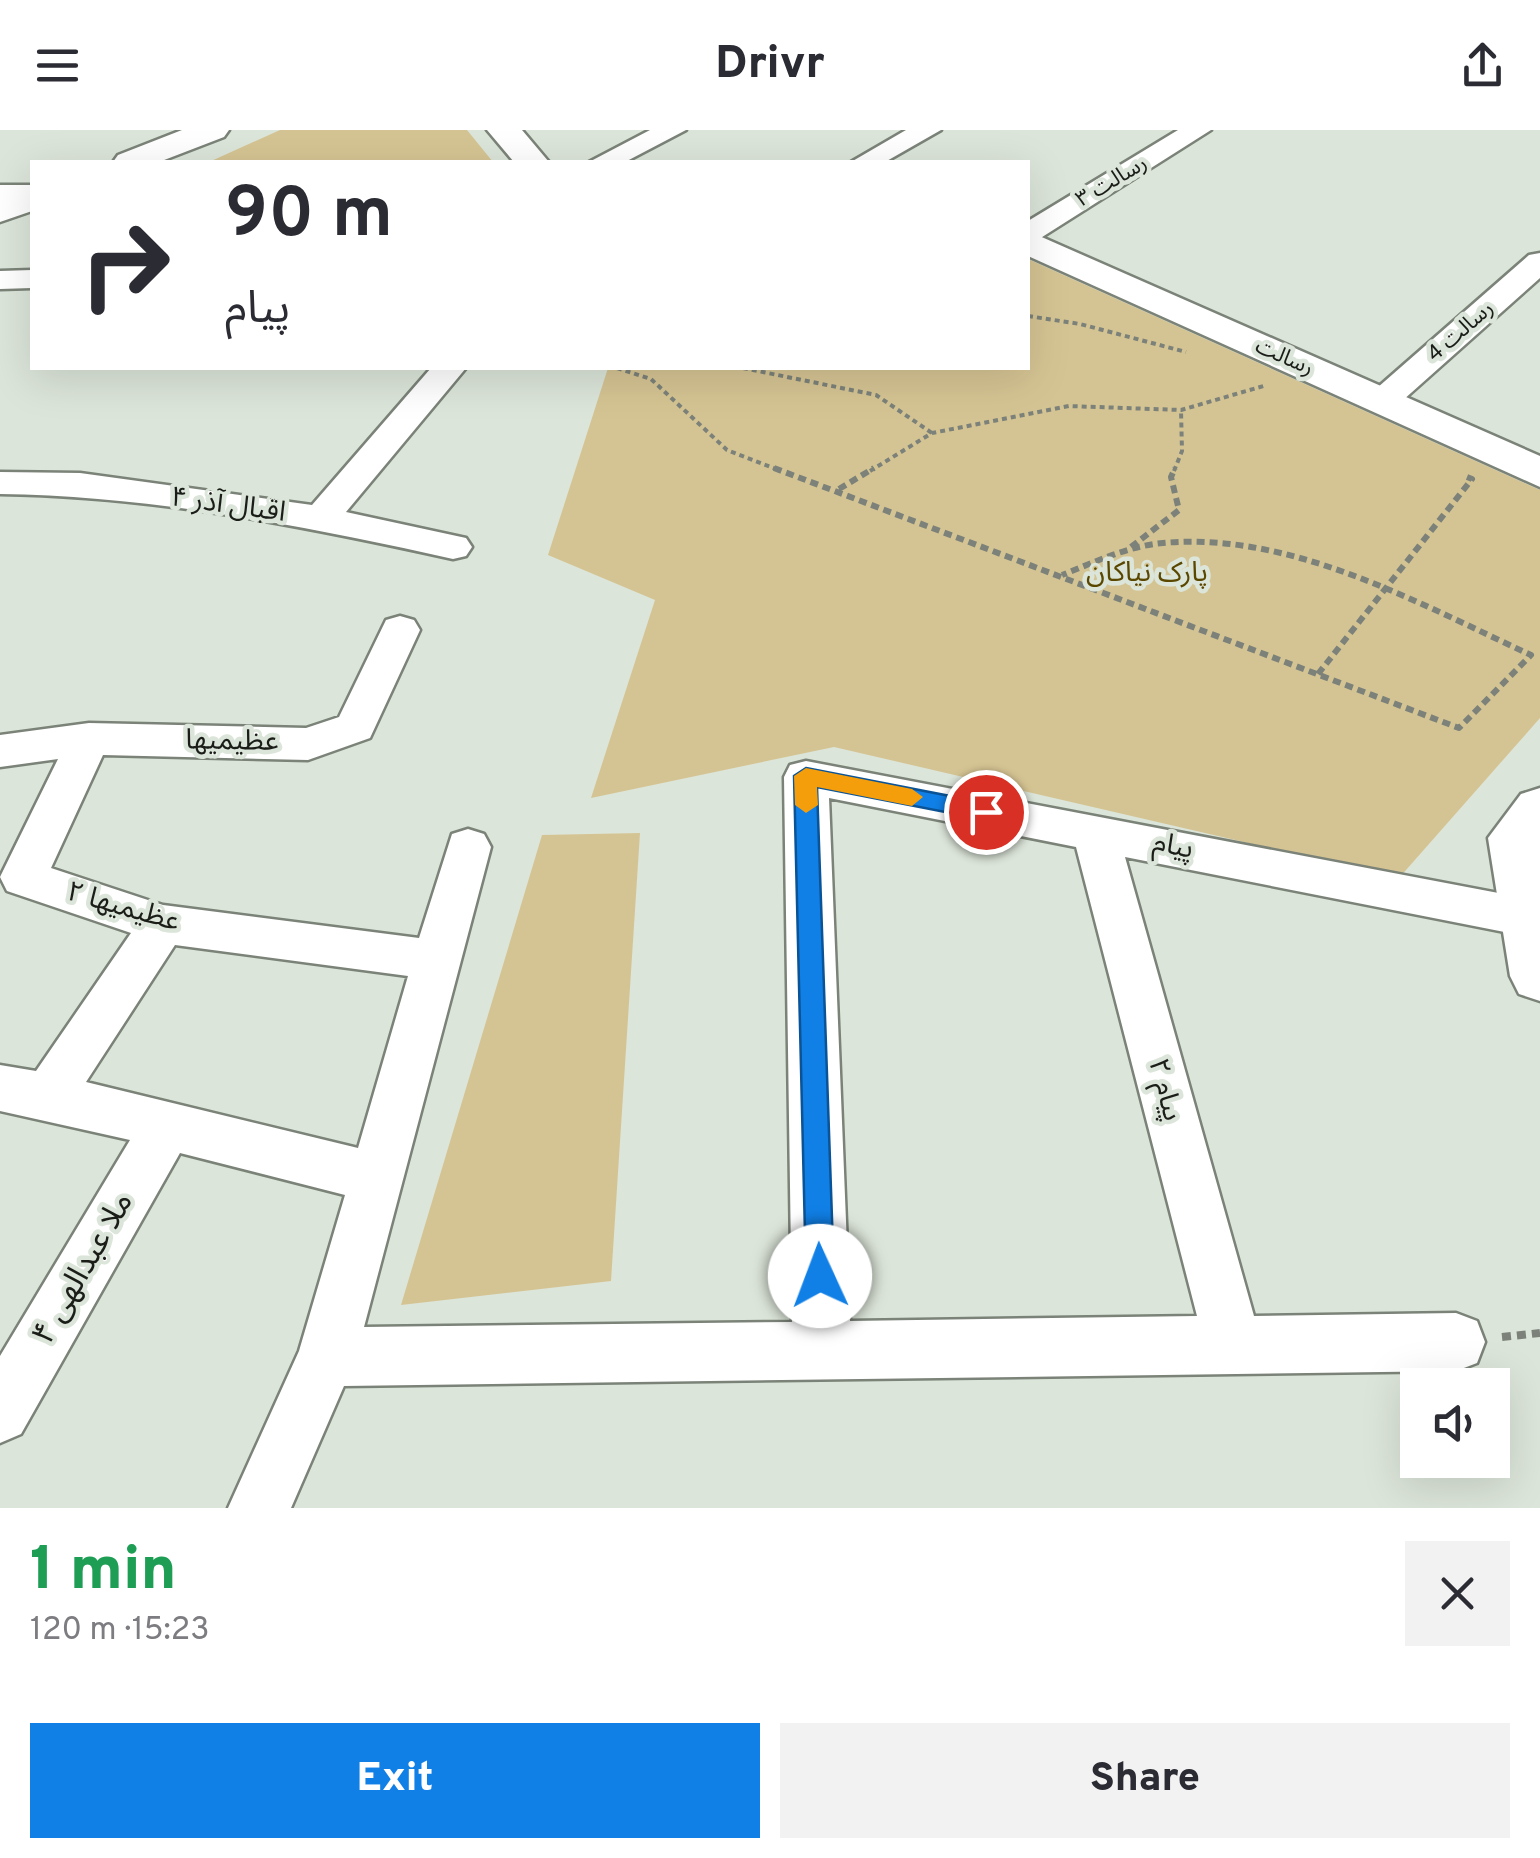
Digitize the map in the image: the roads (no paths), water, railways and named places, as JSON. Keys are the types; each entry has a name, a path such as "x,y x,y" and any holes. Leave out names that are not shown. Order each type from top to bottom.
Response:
{"street":[{"path":"135,160 212,130"},
{"path":"504,130 530,160"},
{"path":"607,160 672,130"},
{"path":"869,160 927,130"},
{"name":"رسالت ۳","path":"1030,233 1197,130"},
{"path":"0,196 30,198"},
{"path":"0,213 30,199"},
{"name":"رسالت","path":"1030,243 1540,473"},
{"name":"رسالت 4","path":"1381,402 1540,262"},
{"path":"0,280 30,279"},
{"path":"321,518 447,370"},
{"name":"اقبال آذر ۴","path":"0,483 80,484 321,518 453,547"},
{"name":"عظیمیها","path":"0,751 89,739 308,744 355,727 400,630"},
{"name":"عظیمیها ۲","path":"89,739 23,878 162,924 436,960"},
{"name":"پیام","path":"822,1352 806,776 1537,918"},
{"path":"1540,809 1516,838 1537,918 1540,976"},
{"name":"پیام ۲","path":"1095,832 1234,1347"},
{"path":"260,1508 327,1357 468,847"},
{"path":"162,924 24,1092 376,1178"},
{"name":"ملا عبدالهی ۴","path":"0,1413 167,1126"},
{"path":"327,1357 1456,1342"}],"park label":[{"name":"پارک نیاکان","path":"1147,574"}]}
